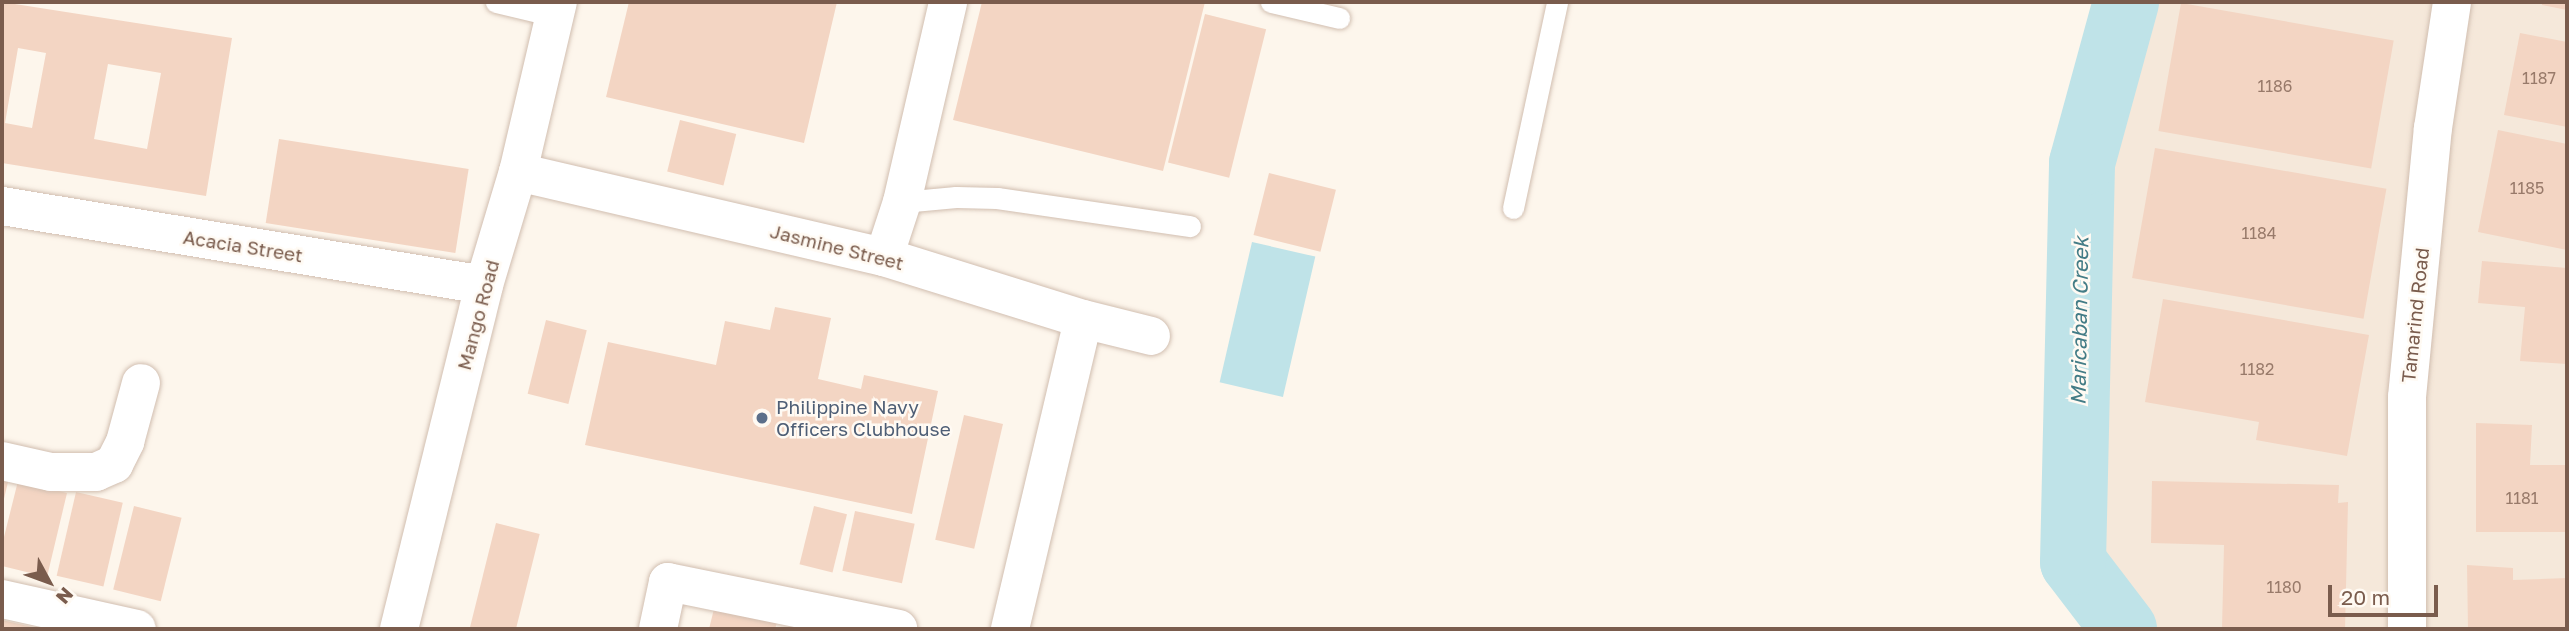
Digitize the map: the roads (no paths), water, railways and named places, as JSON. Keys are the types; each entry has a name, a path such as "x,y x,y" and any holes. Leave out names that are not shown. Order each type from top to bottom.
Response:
{"street":[{"path":"884,257 902,202 948,2"},
{"name":"Tamarind Road","path":"2407,629 2407,397 2433,128 2452,2"},
{"name":"Mango Road","path":"399,629 484,285 518,172 557,9"},
{"name":"Jasmine Street","path":"518,172 884,257 1083,319 1151,336"},
{"name":"Acacia Street","path":"2,206 484,285"},
{"path":"1010,629 1083,319"},
{"path":"2,461 51,472 96,472 114,464 125,442 141,383"},
{"path":"658,629 668,582 884,628"},
{"path":"2,599 137,629"}],"lane":[{"path":"496,2 557,9"},
{"path":"1271,2 1339,18"},
{"path":"1513,208 1557,2"},
{"path":"902,202 956,197 997,198 1190,226"}],"water":[{"path":"1252,242 1315,257 1283,397 1220,382"}],"waterway":[{"name":"Maricaban Creek","path":"2124,629 2073,562 2082,163 2126,2"}],"place":[{"name":"Philippine Navy Officers Clubhouse","path":"762,418"}]}
